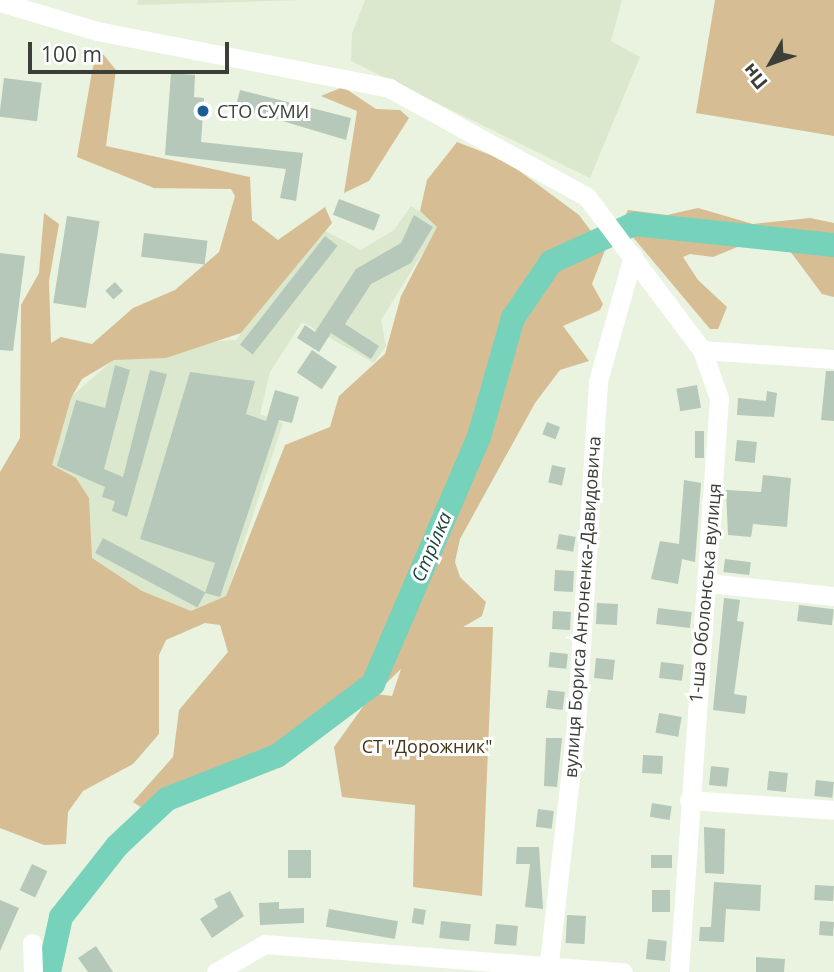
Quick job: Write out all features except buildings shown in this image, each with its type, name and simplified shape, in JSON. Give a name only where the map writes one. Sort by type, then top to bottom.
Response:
[{"type":"street","name":"1-ша Оболонська вулиця","points":[[0,2],[97,31],[389,88],[564,181],[602,212],[702,350],[719,398],[679,972]]},
{"type":"street","name":"вулиця Бориса Антоненка-Давидовича","points":[[549,962],[576,724],[598,381],[628,249]]},
{"type":"street","points":[[702,350],[834,359]]},
{"type":"street","points":[[708,583],[834,597]]},
{"type":"street","points":[[689,800],[834,810]]},
{"type":"street","points":[[32,943],[33,972]]},
{"type":"street","points":[[216,972],[265,944],[500,965],[549,962],[623,972]]},
{"type":"shaded area","points":[[138,0],[302,0],[137,5]]},
{"type":"shaded area","points":[[365,0],[622,0],[611,41],[640,57],[590,178],[351,61],[352,34]]},
{"type":"shaded area","points":[[411,206],[440,225],[381,320],[386,346],[374,363],[302,322],[270,372],[260,414],[283,423],[226,597],[192,612],[134,590],[88,562],[49,463],[71,397],[113,360],[161,344],[236,340],[322,229],[361,250],[394,230]]},
{"type":"green space","points":[[715,0],[834,0],[834,136],[696,113]]},
{"type":"green space","name":"СТ \"Дорожник\"","points":[[103,54],[116,70],[106,146],[250,177],[252,220],[278,240],[325,207],[332,223],[241,333],[166,358],[114,360],[82,379],[71,398],[52,465],[76,478],[89,498],[92,558],[142,591],[191,611],[226,596],[285,445],[330,427],[339,396],[385,354],[401,296],[437,227],[420,211],[427,180],[457,142],[506,161],[579,215],[605,250],[592,284],[603,304],[600,310],[563,326],[589,361],[560,370],[535,403],[460,539],[455,562],[460,577],[486,602],[482,616],[463,627],[493,627],[482,896],[413,887],[415,805],[342,797],[334,747],[365,704],[242,777],[217,781],[148,812],[133,802],[173,757],[179,710],[228,652],[220,625],[205,623],[166,640],[159,655],[159,734],[133,764],[83,791],[68,812],[66,844],[44,845],[0,828],[0,472],[20,438],[21,305],[39,273],[44,213],[59,224],[49,281],[51,343],[61,337],[92,344],[133,308],[175,290],[219,252],[235,196],[231,189],[154,188],[77,157],[93,66]],"holes":[[[401,669],[392,696],[375,694]]]},
{"type":"green space","points":[[343,87],[376,109],[400,110],[409,118],[369,181],[344,193],[357,111],[321,96]]},
{"type":"green space","points":[[698,208],[753,224],[810,218],[834,223],[834,297],[822,294],[790,251],[747,243],[713,257],[690,254],[683,257],[698,280],[727,307],[718,329],[710,329],[621,223],[628,210],[667,215]]},
{"type":"waterway","name":"Стрілка","points":[[49,972],[61,917],[117,846],[167,799],[277,756],[373,684],[479,437],[513,318],[551,262],[634,224],[834,245]]},
{"type":"place","name":"СТО СУМИ","points":[[203,111]]}]
